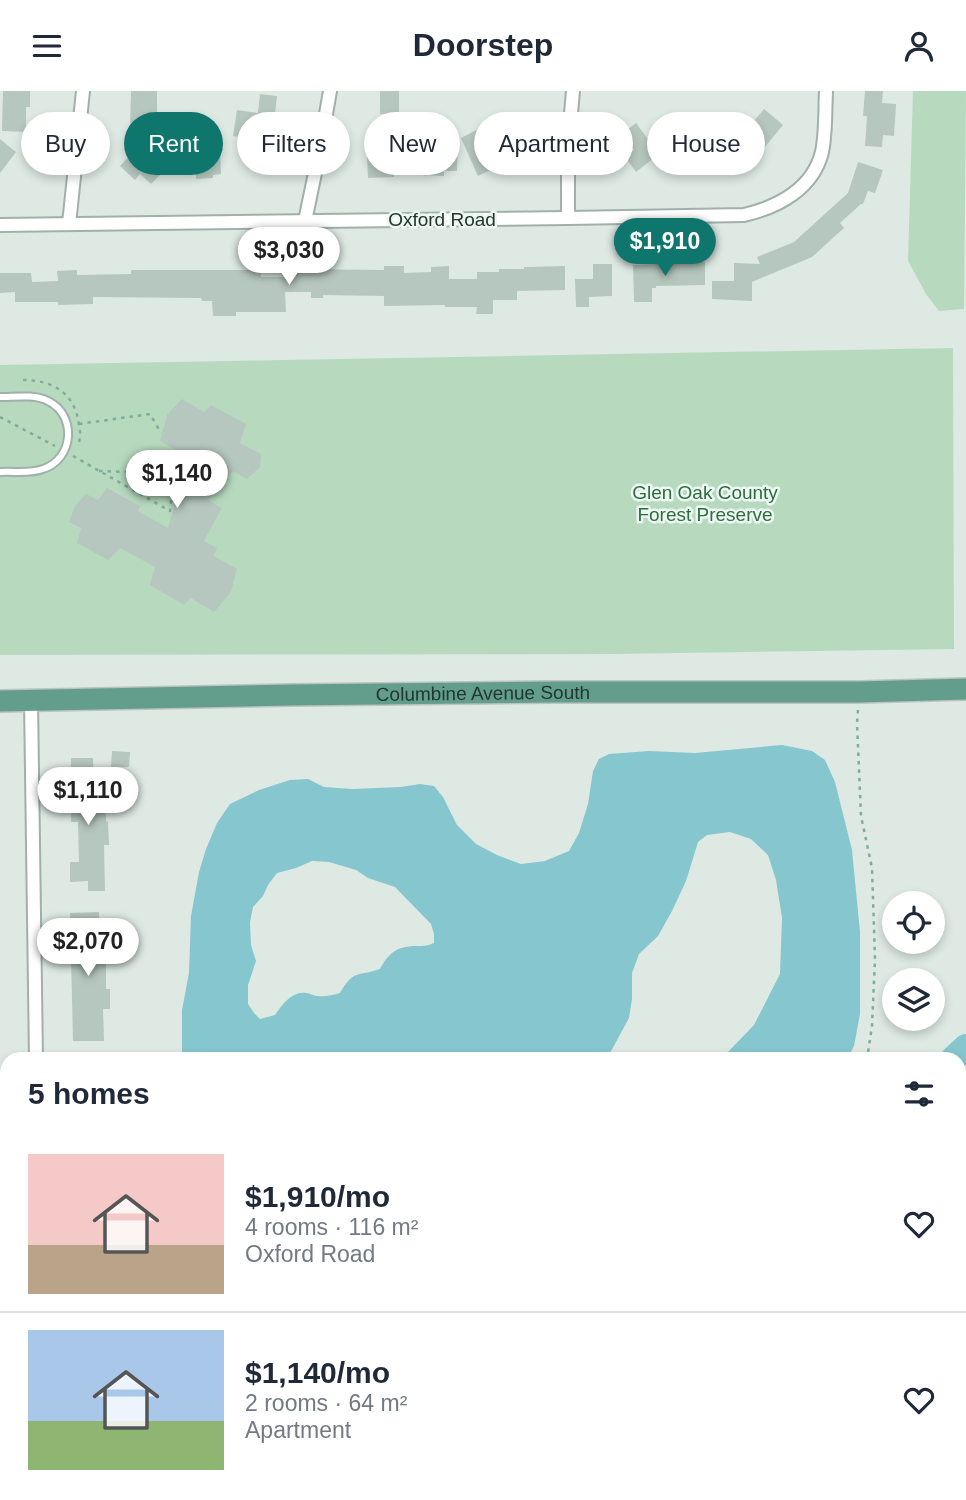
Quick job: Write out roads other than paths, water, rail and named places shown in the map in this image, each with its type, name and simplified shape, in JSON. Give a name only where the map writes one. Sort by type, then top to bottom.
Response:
[{"type":"main road","name":"Columbine Avenue South","points":[[0,701],[538,692],[860,692],[959,689]]},
{"type":"street","points":[[69,224],[83,91]]},
{"type":"street","points":[[305,221],[330,91]]},
{"type":"street","points":[[568,218],[568,148],[573,91]]},
{"type":"street","name":"Oxford Road","points":[[0,225],[744,215],[762,211],[796,193],[814,171],[821,153],[826,91]]},
{"type":"street","points":[[31,700],[36,1052]]},
{"type":"lane","points":[[0,397],[39,398],[50,402],[60,409],[69,432],[68,444],[54,464],[43,469],[0,471]]},
{"type":"water","points":[[782,745],[812,751],[825,760],[835,782],[852,850],[860,932],[860,1014],[851,1052],[728,1052],[754,1025],[780,974],[782,918],[776,880],[768,855],[751,839],[730,832],[707,835],[698,842],[686,881],[672,911],[658,936],[639,954],[632,973],[629,1018],[611,1052],[182,1052],[182,1010],[189,973],[191,916],[199,872],[217,823],[230,804],[259,790],[290,780],[308,779],[324,787],[352,789],[420,784],[434,786],[443,797],[457,825],[476,844],[521,864],[545,861],[569,851],[579,833],[588,804],[593,771],[599,759],[609,754],[649,751],[695,753]],"holes":[[[312,861],[329,862],[356,870],[368,878],[395,887],[431,924],[434,943],[399,949],[387,958],[380,969],[353,977],[340,993],[323,996],[296,994],[275,1015],[260,1019],[248,1004],[248,985],[256,961],[251,945],[250,922],[253,907],[277,873]]]},
{"type":"waterway","points":[[961,1052],[966,1047]]},
{"type":"park label","name":"Glen Oak County Forest Preserve","points":[[705,503]]}]
